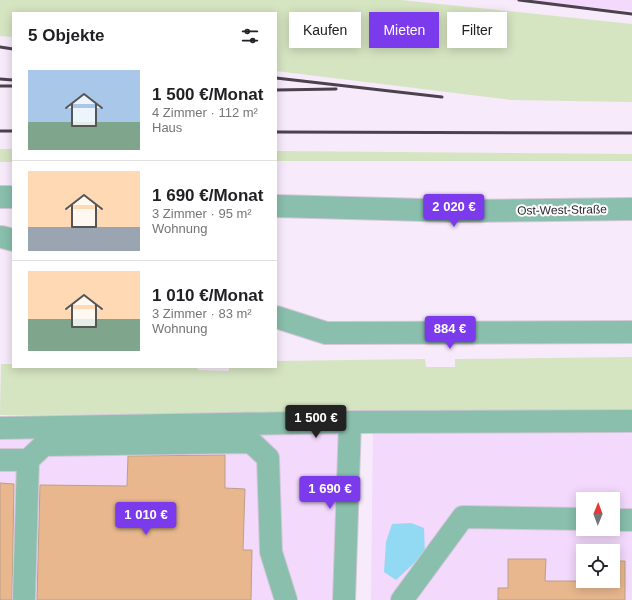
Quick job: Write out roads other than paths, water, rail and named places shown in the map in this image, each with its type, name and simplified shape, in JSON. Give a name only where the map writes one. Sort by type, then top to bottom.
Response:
[{"type":"street","points":[[0,197],[12,197]]},
{"type":"street","name":"Ost-West-Straße","points":[[277,206],[461,211],[632,209]]},
{"type":"street","points":[[277,317],[326,333],[632,332]]},
{"type":"street","points":[[344,600],[350,422]]},
{"type":"street","points":[[0,428],[350,422],[632,422]]},
{"type":"street","points":[[24,600],[28,460],[44,444],[250,442],[268,458],[271,552],[286,600]]},
{"type":"street","points":[[0,460],[28,460]]},
{"type":"street","points":[[402,600],[463,517],[576,519]]},
{"type":"street","points":[[620,520],[632,520]]},
{"type":"water","points":[[411,523],[424,528],[425,553],[396,580],[384,572],[386,542],[392,524]]},
{"type":"railway","points":[[519,0],[632,14]]},
{"type":"railway","points":[[0,47],[12,49]]},
{"type":"railway","points":[[277,78],[442,97]]},
{"type":"railway","points":[[0,79],[12,80]]},
{"type":"railway","points":[[0,86],[12,86]]},
{"type":"railway","points":[[277,90],[336,89]]},
{"type":"railway","points":[[0,131],[12,131]]},
{"type":"railway","points":[[277,132],[632,133]]}]
